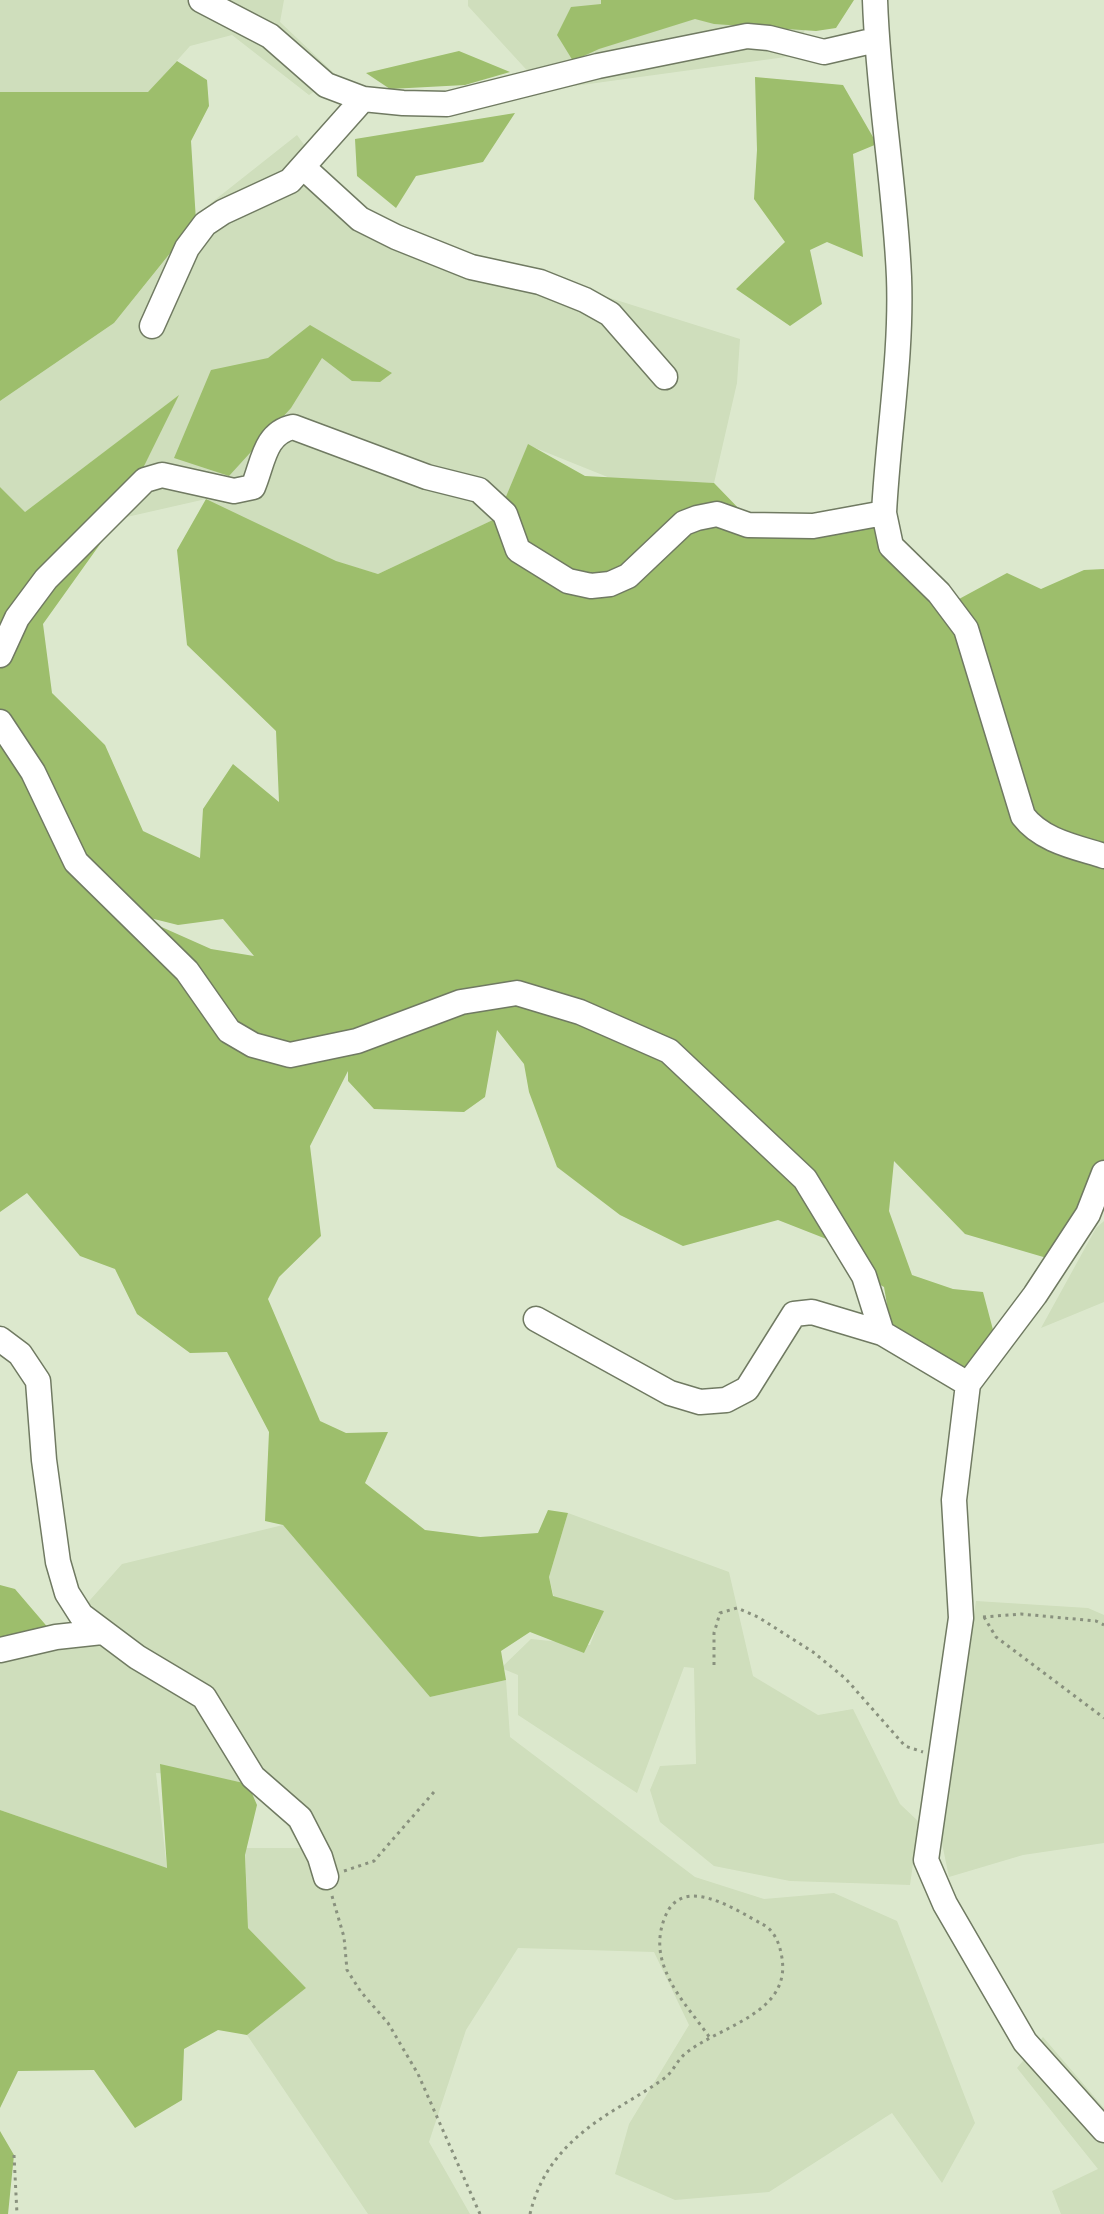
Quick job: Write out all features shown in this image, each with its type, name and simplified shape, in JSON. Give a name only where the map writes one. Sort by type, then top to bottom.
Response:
[{"type":"street","points":[[201,0],[270,36],[326,85],[363,99],[447,104],[598,66],[747,36],[769,38],[824,52],[876,40]]},
{"type":"street","points":[[875,0],[876,40],[895,197],[899,280],[894,387],[884,513],[891,546],[939,593],[966,629],[1023,816],[1031,826],[1052,839],[1104,856]]},
{"type":"street","points":[[152,326],[187,248],[205,224],[223,212],[282,186],[303,167],[363,99]]},
{"type":"street","points":[[303,167],[360,219],[396,237],[471,267],[540,282],[585,300],[610,314],[665,377]]},
{"type":"street","points":[[0,655],[17,618],[46,579],[145,480],[162,475],[234,491],[253,487],[267,445],[283,429],[293,427],[427,477],[479,490],[505,514],[518,550],[568,581],[591,586],[610,584],[628,576],[684,523],[697,518],[717,514],[748,525],[813,526],[884,513]]},
{"type":"street","points":[[0,722],[33,772],[76,862],[187,971],[229,1032],[253,1045],[290,1056],[357,1041],[460,1002],[517,993],[580,1012],[669,1052],[805,1179],[864,1276],[882,1333]]},
{"type":"street","points":[[1104,1173],[1088,1214],[1035,1294],[968,1384],[954,1500],[961,1618],[952,1693],[939,1758],[926,1860],[938,1887],[1025,2042],[1104,2130]]},
{"type":"street","points":[[536,1319],[670,1393],[700,1402],[726,1401],[747,1389],[794,1314],[812,1312],[882,1333],[968,1384]]},
{"type":"street","points":[[0,1339],[20,1354],[38,1381],[44,1460],[58,1562],[67,1593],[81,1615],[102,1632],[137,1657],[204,1698],[253,1777],[300,1818],[320,1857],[326,1876]]},
{"type":"street","points":[[0,1650],[56,1637],[102,1632]]},
{"type":"path","points":[[714,1665],[714,1633],[720,1613],[736,1608],[765,1621],[813,1652],[846,1679],[905,1746],[939,1758]]},
{"type":"path","points":[[961,1618],[1021,1614],[1096,1621],[1104,1625]]},
{"type":"path","points":[[984,1617],[996,1637],[1104,1718]]},
{"type":"path","points":[[434,1792],[374,1861],[326,1876],[344,1937],[347,1970],[361,1992],[388,2023],[418,2074],[480,2214]]},
{"type":"path","points":[[530,2214],[546,2169],[583,2132],[668,2074],[685,2054],[710,2038],[754,2016],[777,1989],[782,1976],[781,1953],[777,1939],[766,1925],[736,1908],[712,1899],[685,1896],[675,1902],[667,1912],[660,1927],[659,1945],[665,1970],[710,2038]]},
{"type":"path","points":[[14,2155],[17,2214]]},
{"type":"shaded area","points":[[0,0],[284,0],[280,22],[337,76],[309,95],[232,35],[190,46],[149,92],[0,92]]},
{"type":"shaded area","points":[[468,0],[811,0],[804,33],[793,56],[545,90],[468,6]]},
{"type":"shaded area","points":[[297,135],[340,194],[410,235],[740,339],[737,383],[714,483],[615,480],[528,445],[497,518],[378,574],[247,536],[206,499],[118,519],[178,396],[25,512],[0,487],[0,401],[114,323],[211,203]]},
{"type":"shaded area","points":[[1104,1221],[1104,1302],[1041,1328],[1096,1228]]},
{"type":"shaded area","points":[[568,1513],[729,1572],[753,1676],[818,1715],[853,1709],[900,1804],[919,1822],[910,1885],[790,1881],[714,1866],[660,1822],[650,1790],[660,1766],[696,1764],[694,1668],[684,1667],[637,1793],[518,1715],[518,1675],[501,1668],[531,1639],[590,1645],[603,1611],[556,1606],[549,1577]]},
{"type":"shaded area","points":[[283,1525],[430,1697],[506,1680],[510,1737],[695,1877],[764,1899],[834,1893],[897,1921],[975,2123],[942,2183],[892,2113],[769,2192],[675,2200],[615,2174],[629,2124],[689,2025],[654,1952],[518,1948],[466,2030],[429,2142],[470,2214],[368,2214],[247,2035],[306,1988],[248,1928],[245,1848],[301,1848],[264,1787],[214,1777],[156,1773],[167,1869],[0,1810],[0,1642],[67,1626],[122,1564]]},
{"type":"shaded area","points":[[976,1601],[1088,1608],[1104,1615],[1104,1843],[1023,1855],[949,1877],[939,1829]]},
{"type":"shaded area","points":[[1043,2037],[1104,2108],[1104,2214],[1061,2214],[1052,2191],[1098,2169],[1017,2068]]},
{"type":"green space","points":[[601,0],[854,0],[836,28],[816,31],[714,24],[695,19],[599,49],[573,61],[557,35],[571,7],[601,4]]},
{"type":"green space","points":[[459,51],[510,72],[465,85],[390,89],[366,73]]},
{"type":"green space","points":[[177,61],[207,80],[209,106],[191,141],[196,221],[114,323],[0,401],[0,92],[148,92]]},
{"type":"green space","points":[[755,77],[843,85],[877,144],[853,154],[863,257],[827,242],[810,250],[822,304],[790,326],[736,289],[785,242],[754,199],[757,150]]},
{"type":"green space","points":[[515,113],[483,162],[416,176],[396,208],[357,176],[355,139]]},
{"type":"green space","points":[[310,325],[392,373],[380,382],[352,381],[322,358],[291,408],[229,476],[174,458],[211,370],[268,358]]},
{"type":"green space","points":[[179,395],[118,519],[43,624],[52,693],[105,745],[143,831],[200,858],[203,809],[233,764],[279,802],[276,731],[187,645],[177,550],[206,499],[336,561],[378,574],[497,518],[528,444],[585,476],[714,483],[746,516],[875,514],[948,605],[1007,573],[1041,589],[1084,570],[1104,569],[1104,1205],[1057,1261],[965,1234],[894,1161],[889,1211],[912,1275],[953,1289],[983,1292],[997,1345],[968,1384],[893,1340],[884,1287],[864,1276],[829,1240],[778,1220],[683,1246],[620,1215],[557,1167],[529,1092],[524,1064],[497,1030],[485,1097],[464,1112],[374,1109],[348,1081],[348,1071],[310,1146],[321,1236],[279,1277],[268,1299],[320,1421],[346,1433],[388,1432],[365,1483],[425,1530],[480,1537],[538,1533],[548,1510],[568,1513],[549,1577],[553,1596],[604,1611],[584,1653],[530,1632],[501,1651],[506,1680],[430,1697],[283,1525],[265,1521],[269,1432],[227,1352],[190,1353],[137,1314],[115,1269],[80,1256],[27,1193],[0,1212],[0,487],[25,512]],"holes":[[[130,913],[178,925],[223,919],[254,956],[211,949]]]},
{"type":"green space","points":[[0,1585],[15,1589],[56,1637],[0,1652]]},
{"type":"green space","points":[[160,1764],[248,1784],[257,1805],[245,1855],[248,1928],[306,1988],[247,2035],[218,2030],[184,2049],[182,2100],[135,2128],[94,2070],[18,2071],[0,2108],[0,1810],[167,1868]]},
{"type":"green space","points":[[0,2131],[14,2155],[8,2214],[0,2214]]}]
